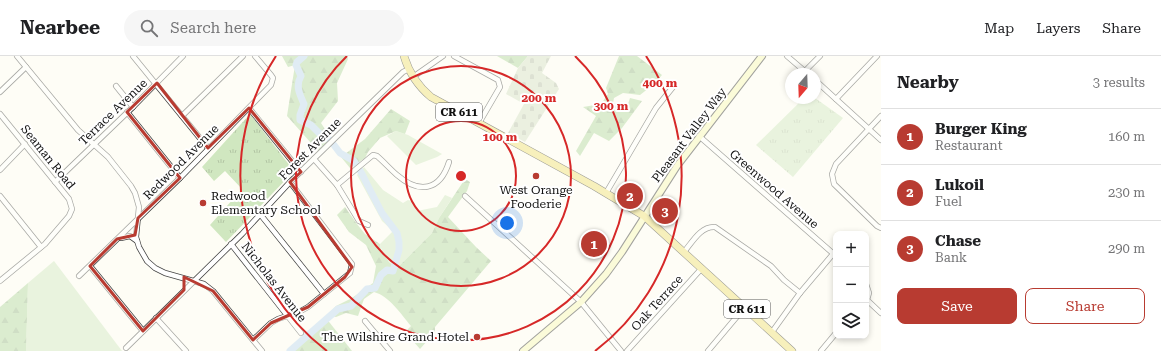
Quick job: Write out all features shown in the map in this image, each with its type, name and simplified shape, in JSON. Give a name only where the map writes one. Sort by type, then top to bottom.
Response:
[{"type":"main road","name":"CR 611","points":[[404,56],[413,77],[422,89],[431,96],[606,193],[644,216],[792,351]]},
{"type":"main road","name":"Pleasant Valley Way","points":[[523,351],[582,302],[606,274],[677,166],[762,56]]},
{"type":"street","points":[[17,56],[78,130],[108,157],[135,193],[139,207],[136,230],[138,242],[144,257],[155,268],[165,274],[194,280],[204,284],[213,291],[262,351]]},
{"type":"street","points":[[133,56],[157,83],[208,148]]},
{"type":"street","name":"Terrace Avenue","points":[[55,182],[133,107],[183,56]]},
{"type":"street","points":[[182,116],[243,56]]},
{"type":"street","name":"Redwood Avenue","points":[[79,276],[180,178],[249,108],[272,82],[271,75],[255,56]]},
{"type":"street","points":[[413,77],[443,56]]},
{"type":"street","points":[[454,56],[498,80],[500,83],[500,87],[479,123]]},
{"type":"street","points":[[787,56],[801,68]]},
{"type":"street","points":[[811,68],[820,56]]},
{"type":"street","points":[[836,99],[877,56]]},
{"type":"street","points":[[0,92],[26,67]]},
{"type":"street","name":"Forest Avenue","points":[[126,348],[231,244],[300,172],[403,72],[409,69]]},
{"type":"street","points":[[821,85],[881,140]]},
{"type":"street","points":[[116,86],[133,107]]},
{"type":"street","points":[[606,193],[656,108],[673,87]]},
{"type":"street","points":[[249,108],[300,172]]},
{"type":"street","points":[[127,112],[180,178]]},
{"type":"street","name":"Seaman Road","points":[[0,114],[69,198],[72,206],[71,212],[64,222],[40,247],[0,281]]},
{"type":"street","points":[[881,116],[836,164],[832,177],[834,184],[877,226],[881,228]]},
{"type":"street","name":"Greenwood Avenue","points":[[699,136],[833,253]]},
{"type":"street","points":[[0,170],[25,144]]},
{"type":"street","points":[[337,185],[371,156],[377,156],[403,180],[417,187],[424,188],[435,184],[441,178],[446,171],[449,162]]},
{"type":"street","points":[[314,159],[337,185],[359,221],[368,225]]},
{"type":"street","points":[[253,340],[271,323],[308,307],[350,273],[352,264],[290,182]]},
{"type":"street","points":[[0,196],[40,247]]},
{"type":"street","points":[[465,196],[582,302],[621,351]]},
{"type":"street","points":[[260,214],[324,294]]},
{"type":"street","points":[[684,252],[703,229],[709,227],[715,228],[771,266],[784,280],[800,293]]},
{"type":"street","points":[[117,239],[130,236],[138,242]]},
{"type":"street","name":"Nicholas Avenue","points":[[231,244],[301,332]]},
{"type":"street","points":[[772,332],[800,293],[833,257]]},
{"type":"street","points":[[90,266],[143,331]]},
{"type":"street","name":"Oak Terrace","points":[[628,351],[702,268]]},
{"type":"street","points":[[178,277],[183,281],[184,290]]},
{"type":"street","points":[[869,303],[881,313]]},
{"type":"street","points":[[708,351],[745,307]]},
{"type":"street","points":[[156,318],[186,351]]},
{"type":"street","points":[[364,322],[390,351]]},
{"type":"street","points":[[821,351],[833,337]]},
{"type":"highlighted area","points":[[157,83],[208,148],[249,108],[301,172],[290,182],[352,267],[345,277],[308,307],[271,323],[253,340],[213,291],[184,277],[184,290],[143,331],[90,266],[117,239],[135,235],[138,218],[180,178],[127,112]]},
{"type":"green space","points":[[282,56],[347,56],[348,59],[337,83],[338,101],[321,123],[332,140],[319,152],[287,116],[295,65],[288,67]]},
{"type":"green space","points":[[497,56],[528,56],[518,68]]},
{"type":"green space","points":[[528,56],[551,56],[542,73],[556,83],[559,89],[525,142],[508,133],[524,104],[506,94],[518,68]]},
{"type":"green space","points":[[619,56],[637,56],[662,75],[654,84],[640,95],[623,93],[614,98],[613,103],[628,104],[630,98],[642,101],[622,128],[609,141],[594,133],[580,156],[576,151],[596,116],[583,107],[601,104],[608,94],[606,88]]},
{"type":"green space","points":[[821,102],[843,118],[793,177],[756,145],[798,104],[821,104]]},
{"type":"green space","points":[[391,109],[410,121],[405,134],[396,131],[380,138],[365,158],[350,168],[341,157],[365,139]]},
{"type":"green space","points":[[250,114],[294,171],[226,242],[210,225],[242,189],[225,171],[214,181],[202,167]]},
{"type":"green space","points":[[396,131],[408,135],[442,154],[416,165],[387,136]]},
{"type":"green space","points":[[364,167],[383,190],[403,203],[408,200],[414,202],[417,211],[437,207],[445,195],[452,198],[439,218],[432,233],[397,268],[382,252],[380,244],[393,231],[382,221],[357,175]]},
{"type":"green space","points":[[465,179],[470,182],[467,191],[448,217],[491,261],[435,327],[435,332],[420,349],[405,332],[411,326],[403,316],[390,301],[374,292],[364,299],[358,316],[346,313],[336,317],[327,315],[336,306],[352,298],[373,283],[376,266],[366,245],[349,232],[337,215],[345,207],[365,234],[380,244],[381,250],[389,262],[397,268],[432,233],[439,218]]},
{"type":"green space","points":[[54,261],[122,351],[26,351],[28,283]]},
{"type":"green space","points":[[28,283],[26,351],[0,351],[0,307]]},
{"type":"green space","points":[[326,318],[352,351],[290,351]]},
{"type":"waterway","points":[[304,56],[297,62],[296,65],[301,76],[298,87],[304,104],[300,115],[300,120],[311,125],[323,137],[329,139]]},
{"type":"waterway","points":[[290,351],[338,309],[351,306],[367,289],[375,288],[381,275],[387,270],[393,271],[399,250],[397,233],[382,213],[354,161],[340,153],[334,145]]},
{"type":"place","name":"West Orange Fooderie","points":[[536,176]]},
{"type":"place","name":"Lukoil","points":[[630,196]]},
{"type":"place","name":"Redwood Elementary School","points":[[203,203]]},
{"type":"place","name":"Chase","points":[[665,211]]},
{"type":"place","name":"Burger King","points":[[594,244]]},
{"type":"place","name":"The Wilshire Grand Hotel","points":[[477,337]]}]
